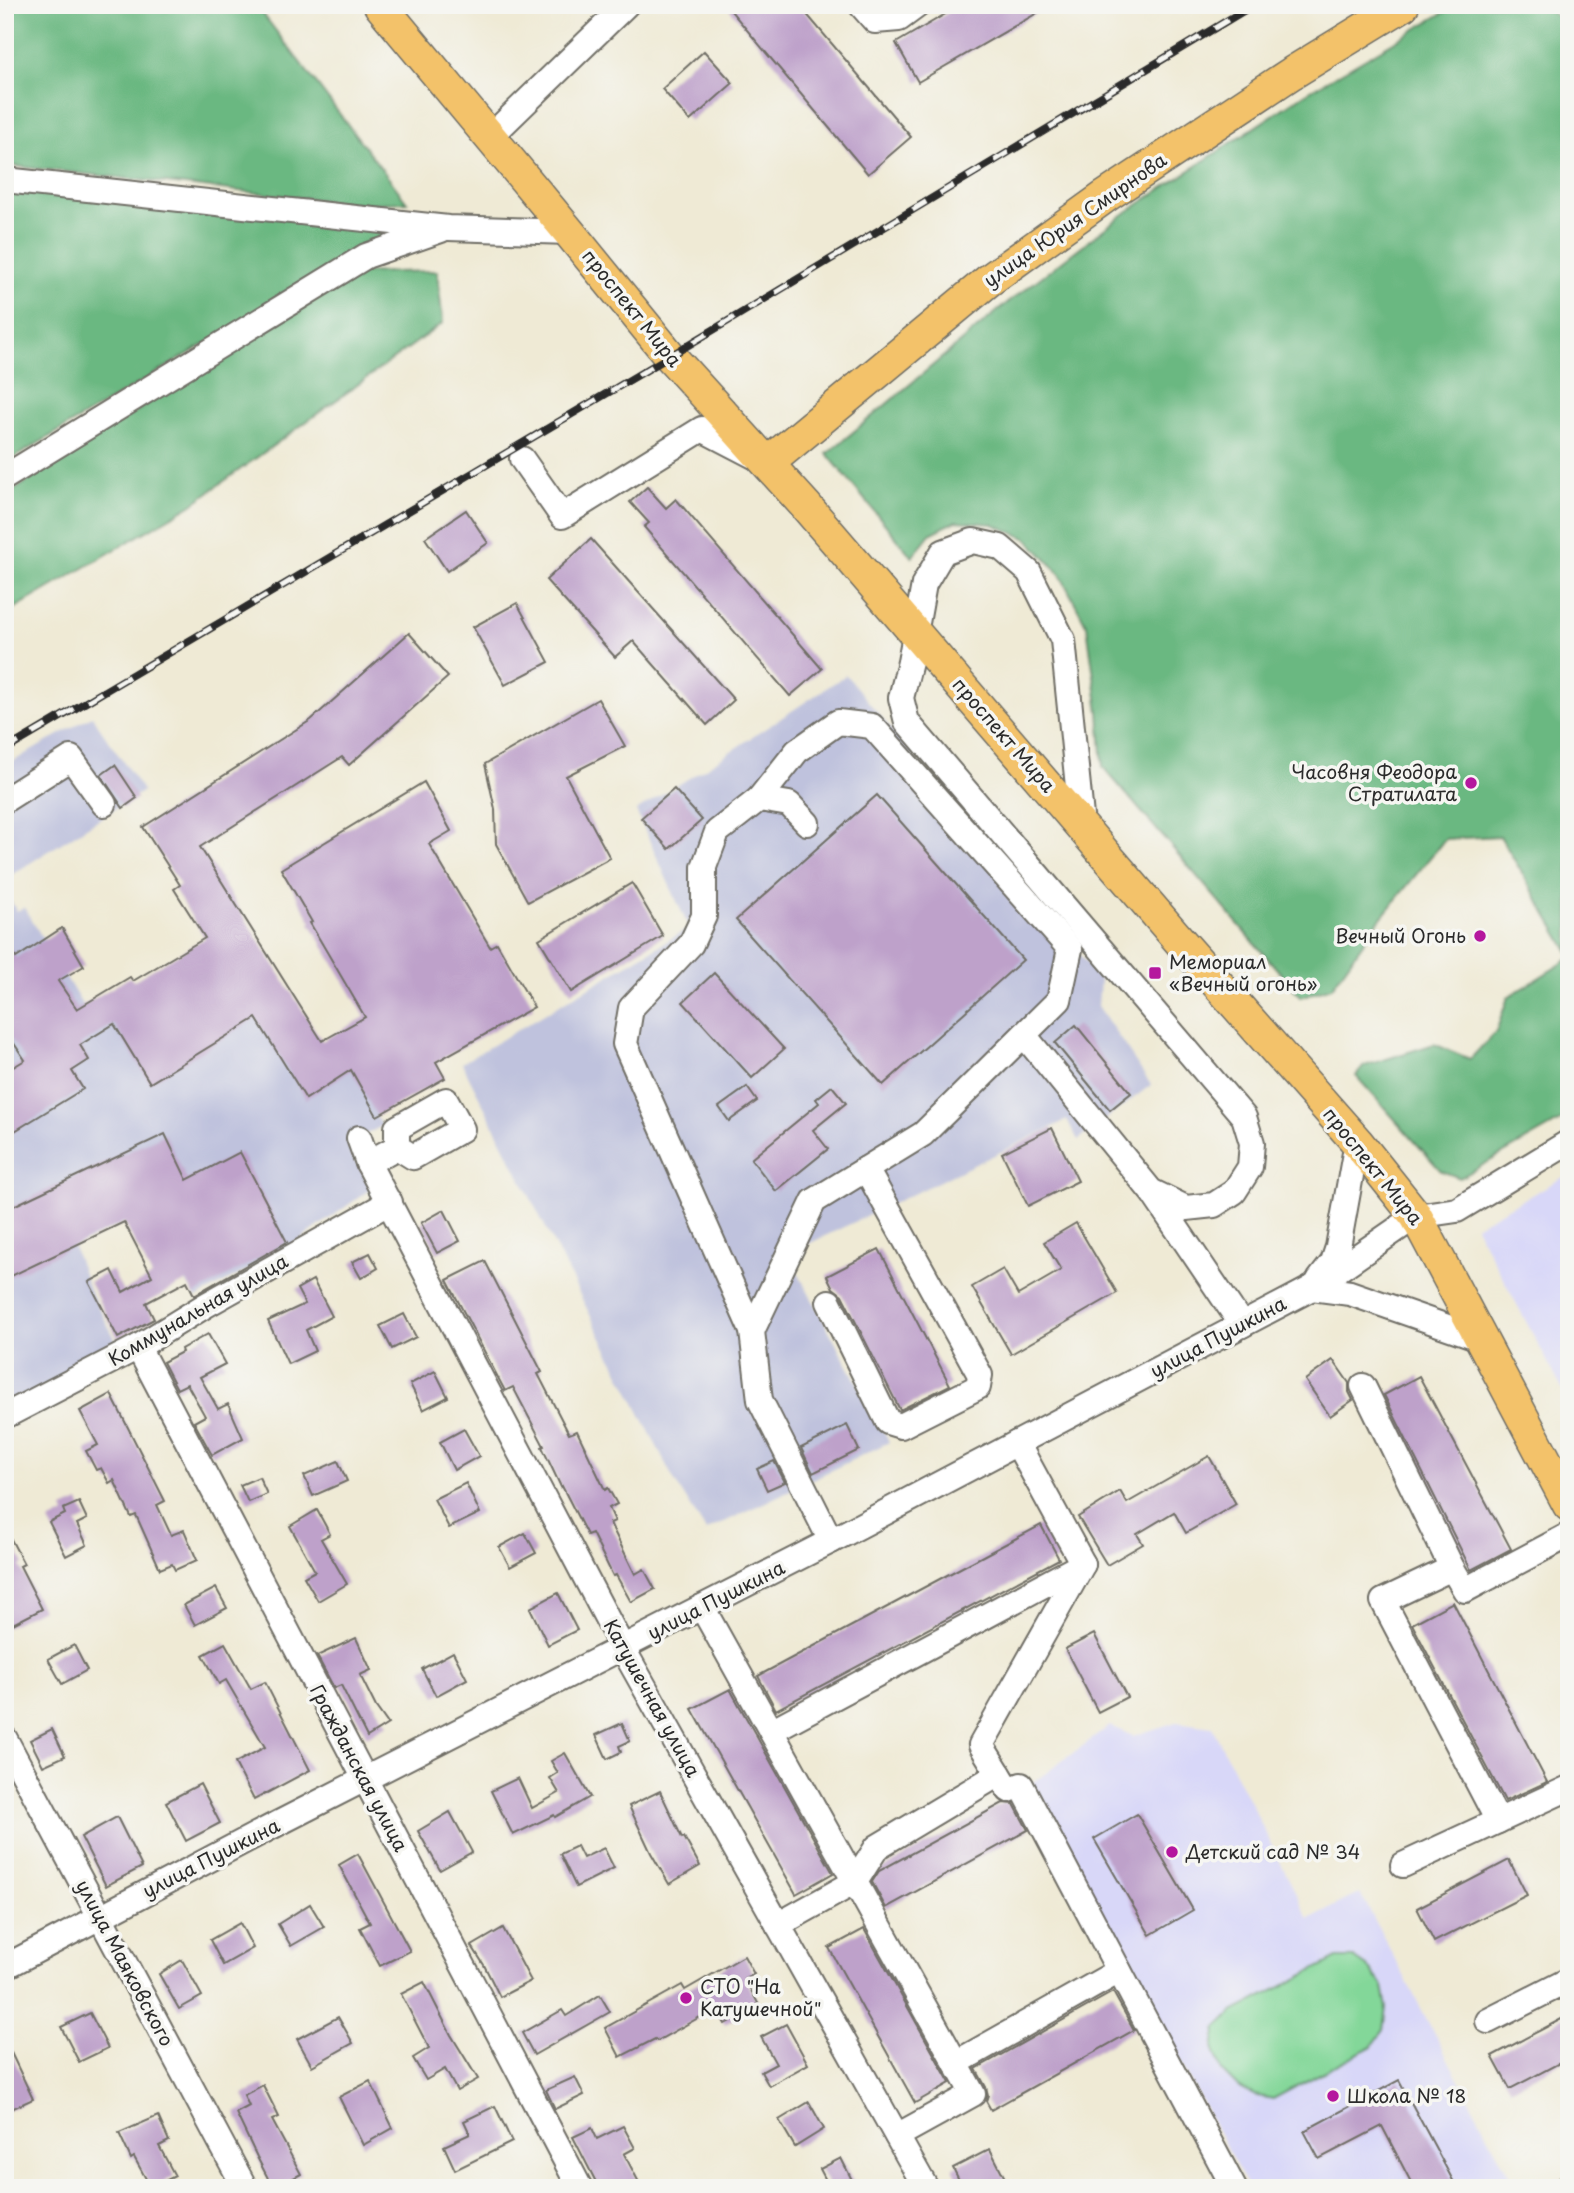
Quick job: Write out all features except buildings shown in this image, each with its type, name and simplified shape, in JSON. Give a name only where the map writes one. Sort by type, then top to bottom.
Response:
[{"type":"main road","name":"проспект Мира","points":[[380,5],[670,356],[768,463],[916,633],[1357,1142],[1416,1216],[1569,1506]]},
{"type":"main road","name":"улица Юрия Смирнова","points":[[768,463],[967,298],[1020,258],[1117,189],[1280,80],[1403,5]]},
{"type":"street","points":[[490,137],[626,5]]},
{"type":"street","points":[[861,5],[875,21],[899,19],[918,5]]},
{"type":"street","points":[[5,180],[448,228],[569,232]]},
{"type":"street","points":[[5,477],[366,257],[448,228]]},
{"type":"street","points":[[522,459],[562,516],[702,429],[768,463]]},
{"type":"street","points":[[1082,827],[1063,640],[1029,572],[1000,547],[973,541],[943,552],[924,584],[901,698],[907,722],[1244,1117],[1252,1143],[1250,1167],[1234,1192],[1214,1205],[1186,1209],[1152,1191]]},
{"type":"street","points":[[752,1331],[814,1201],[923,1134],[1024,1035],[1059,1000],[1070,949],[872,726],[838,722],[797,751],[759,799],[718,832],[704,867],[704,916],[691,944],[631,1008],[625,1044],[752,1331],[760,1399],[831,1541]]},
{"type":"street","points":[[5,800],[71,758],[104,804]]},
{"type":"street","points":[[759,799],[789,804],[807,823]]},
{"type":"street","points":[[1024,1035],[1152,1191],[1242,1325]]},
{"type":"street","name":"Катушечная улица","points":[[359,1138],[368,1163],[622,1647],[926,2188]]},
{"type":"street","points":[[1312,1288],[1333,1262],[1338,1247],[1357,1142]]},
{"type":"street","points":[[1416,1216],[1457,1210],[1569,1142]]},
{"type":"street","points":[[368,1163],[397,1147]]},
{"type":"street","points":[[829,1302],[888,1422],[901,1426],[978,1387],[980,1376],[866,1169]]},
{"type":"street","name":"Коммунальная улица","points":[[5,1416],[138,1347],[206,1305],[390,1202]]},
{"type":"street","name":"улица Пушкина","points":[[5,1967],[831,1541],[1324,1282],[1416,1216]]},
{"type":"street","points":[[1312,1288],[1350,1293],[1482,1339]]},
{"type":"street","name":"Гражданская улица","points":[[138,1347],[580,2188]]},
{"type":"street","points":[[1363,1386],[1465,1590],[1569,1535]]},
{"type":"street","points":[[1017,1443],[1083,1564]]},
{"type":"street","points":[[771,1731],[1083,1564]]},
{"type":"street","points":[[1083,1564],[981,1745],[1009,1790],[1021,1785],[1234,2188]]},
{"type":"street","points":[[1452,1567],[1383,1601],[1498,1821]]},
{"type":"street","points":[[702,1607],[973,2094],[897,2136]]},
{"type":"street","name":"улица Маяковского","points":[[5,1739],[244,2188]]},
{"type":"street","points":[[778,1925],[855,1882],[877,1847],[999,1774]]},
{"type":"street","points":[[1403,1865],[1498,1821],[1566,1797]]},
{"type":"street","points":[[956,2063],[1119,1971]]},
{"type":"street","points":[[1488,2021],[1569,1980]]},
{"type":"shaded area","points":[[846,675],[1100,979],[1098,1006],[1151,1085],[1078,1140],[1067,1120],[800,1248],[792,1262],[889,1442],[706,1531],[674,1480],[462,1063],[689,928],[636,811]]},
{"type":"shaded area","points":[[92,716],[143,791],[5,879],[5,766]]},
{"type":"shaded area","points":[[5,892],[17,911],[24,907],[99,1033],[131,1014],[202,940],[309,1093],[355,1065],[381,1113],[376,1116],[382,1126],[359,1138],[351,1154],[373,1187],[290,1247],[196,1298],[147,1212],[73,1247],[89,1289],[119,1346],[5,1409]]},
{"type":"shaded area","points":[[1569,1174],[1569,1402],[1475,1226]]},
{"type":"shaded area","points":[[1176,1722],[1212,1727],[1309,1919],[1360,1893],[1516,2188],[1248,2188],[1031,1784],[1110,1726],[1133,1736]]},
{"type":"green space","points":[[5,5],[256,5],[407,202],[357,204],[5,165]]},
{"type":"green space","points":[[1457,5],[1540,5],[1561,19],[1569,30],[1569,952],[1500,836],[1445,839],[1380,919],[1332,987],[1301,997],[1103,767],[1099,712],[1087,626],[1060,574],[1028,539],[993,524],[956,521],[930,534],[912,557],[827,454],[1006,304],[1121,216],[1306,93]]},
{"type":"green space","points":[[5,188],[397,230],[5,463]]},
{"type":"green space","points":[[437,271],[443,323],[191,505],[5,614],[5,496],[350,273]]},
{"type":"green space","points":[[1569,959],[1569,1116],[1460,1178],[1441,1171],[1356,1076],[1364,1066],[1434,1044],[1470,1059],[1496,1032],[1508,997]]},
{"type":"green space","points":[[1337,1958],[1354,1958],[1371,1970],[1383,1987],[1387,2008],[1384,2030],[1372,2046],[1273,2099],[1254,2095],[1238,2087],[1222,2071],[1213,2047],[1217,2028],[1233,2012]]},
{"type":"railway","points":[[5,750],[670,356],[1253,5]]},
{"type":"place","name":"Часовня Феодора Стратилата","points":[[1471,783]]},
{"type":"place","name":"Вечный Огонь","points":[[1480,936]]},
{"type":"place","name":"Мемориал «Вечный огонь»","points":[[1155,973]]},
{"type":"place","name":"Детский сад № 34","points":[[1172,1852]]},
{"type":"place","name":"СТО \"На Катушечной\"","points":[[686,1998]]},
{"type":"place","name":"Школа № 18","points":[[1333,2096]]}]
